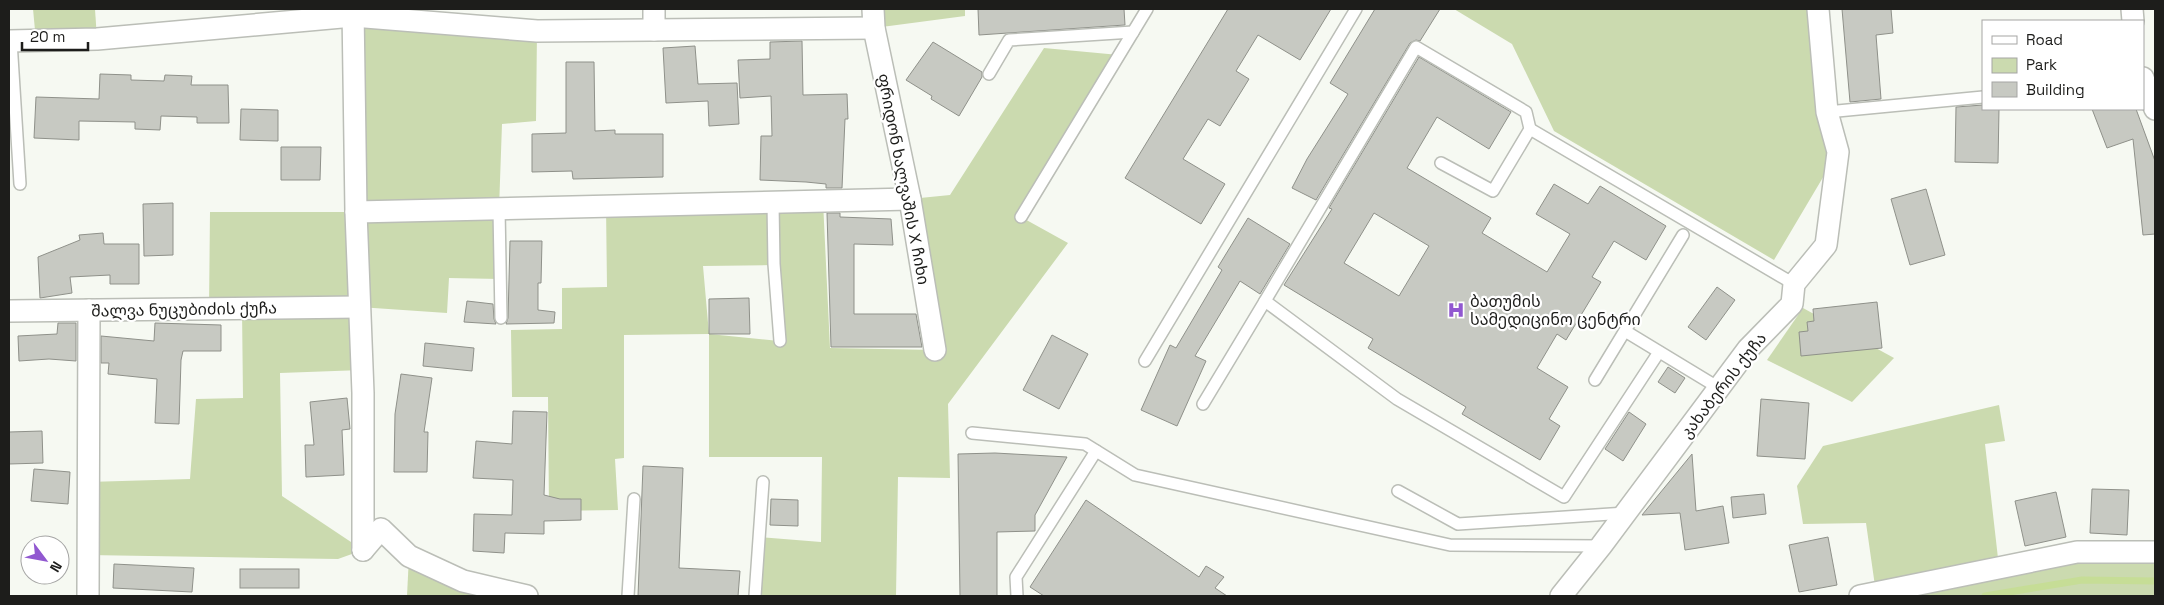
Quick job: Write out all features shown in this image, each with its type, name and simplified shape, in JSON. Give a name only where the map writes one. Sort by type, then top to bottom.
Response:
[{"type":"street","points":[[654,9],[654,30]]},
{"type":"street","name":"კახაბერის ქუჩა","points":[[1561,596],[1626,513],[1748,349],[1792,304],[1794,284],[1826,245],[1838,152],[1828,112],[1818,9]]},
{"type":"street","points":[[353,12],[358,307],[363,393],[363,550],[380,529],[409,556],[463,581],[527,596]]},
{"type":"street","points":[[10,41],[97,39],[353,12],[538,31],[654,30],[873,18]]},
{"type":"street","name":"ფრიდონ ხალვაშის X ჩიხი","points":[[873,18],[910,199],[935,350]]},
{"type":"street","points":[[2144,81],[2155,109]]},
{"type":"street","points":[[356,212],[910,199]]},
{"type":"street","name":"შალვა ნუცუბიძის ქუჩა","points":[[9,311],[358,307]]},
{"type":"street","points":[[88,596],[89,310]]},
{"type":"street","points":[[1860,596],[2077,552],[2155,552]]},
{"type":"lane","points":[[1021,217],[1147,9]]},
{"type":"lane","points":[[1145,361],[1356,9]]},
{"type":"lane","points":[[989,74],[1010,40],[1133,32]]},
{"type":"lane","points":[[10,41],[20,184]]},
{"type":"lane","points":[[1203,404],[1416,47],[1526,112],[1530,129],[1492,191],[1441,163]]},
{"type":"lane","points":[[1828,112],[1982,97]]},
{"type":"lane","points":[[1530,129],[1794,284]]},
{"type":"lane","points":[[773,203],[774,264],[780,341]]},
{"type":"lane","points":[[499,209],[500,318]]},
{"type":"lane","points":[[1595,380],[1683,235]]},
{"type":"lane","points":[[1265,301],[1397,399],[1564,497],[1659,352]]},
{"type":"lane","points":[[1625,331],[1719,388]]},
{"type":"lane","points":[[972,433],[1085,444],[1135,475],[1450,545],[1601,546]]},
{"type":"lane","points":[[1017,596],[1016,577],[1096,451]]},
{"type":"lane","points":[[755,596],[763,482]]},
{"type":"lane","points":[[1398,491],[1458,524],[1626,513]]},
{"type":"lane","points":[[628,596],[634,499]]},
{"type":"lane","points":[[463,581],[478,596]]},
{"type":"green space","points":[[33,9],[95,9],[97,39],[36,41]]},
{"type":"green space","points":[[873,9],[965,9],[965,16],[874,28]]},
{"type":"green space","points":[[1454,9],[1818,9],[1838,152],[1774,260],[1554,131],[1512,44]]},
{"type":"green space","points":[[353,16],[537,31],[536,121],[502,124],[499,209],[500,279],[449,278],[447,313],[359,307],[362,370],[280,373],[282,496],[363,550],[338,559],[88,555],[88,482],[190,479],[196,399],[243,398],[242,309],[209,309],[210,212],[356,212]]},
{"type":"green space","points":[[1044,48],[1119,55],[1021,217],[1068,243],[948,404],[950,478],[898,477],[896,596],[755,596],[760,537],[821,542],[822,457],[709,457],[709,334],[624,335],[624,458],[615,459],[618,510],[549,511],[548,397],[512,397],[511,330],[562,329],[562,288],[607,287],[606,206],[823,201],[830,348],[935,350],[910,199],[950,195]],"holes":[[[774,265],[779,341],[709,334],[703,266]]]},
{"type":"green space","points":[[1803,308],[1894,358],[1852,402],[1767,360]]},
{"type":"green space","points":[[1999,405],[2005,441],[1985,444],[1999,567],[1876,593],[1866,523],[1803,524],[1797,486],[1823,446]]},
{"type":"green space","points":[[409,556],[464,582],[478,596],[407,596]]},
{"type":"green space","points":[[2084,560],[2155,564],[2155,596],[1902,596]]},
{"type":"building","points":[[978,9],[1124,9],[1125,25],[979,35]]},
{"type":"building","points":[[1228,9],[1331,9],[1300,60],[1258,35],[1236,71],[1249,79],[1220,126],[1208,119],[1183,159],[1225,184],[1201,224],[1125,178]]},
{"type":"building","points":[[1375,9],[1440,9],[1420,41],[1416,40],[1410,43],[1316,200],[1292,188],[1307,159],[1348,94],[1330,83]]},
{"type":"building","points":[[1842,9],[1891,9],[1893,33],[1876,35],[1881,99],[1850,102]]},
{"type":"building","points":[[802,41],[803,95],[847,94],[848,119],[845,119],[842,188],[826,188],[826,184],[806,182],[760,180],[761,136],[772,136],[771,96],[740,98],[738,60],[770,59],[770,42]]},
{"type":"building","points":[[933,42],[982,72],[982,77],[959,116],[931,99],[932,96],[906,80]]},
{"type":"building","points":[[695,46],[698,84],[737,83],[739,124],[709,126],[708,101],[666,103],[663,48]]},
{"type":"building","points":[[1419,57],[1511,112],[1489,149],[1437,117],[1407,168],[1491,218],[1482,233],[1547,272],[1570,234],[1536,214],[1554,184],[1588,204],[1600,186],[1666,226],[1646,260],[1614,241],[1592,277],[1601,282],[1566,340],[1557,334],[1537,368],[1568,387],[1549,419],[1560,426],[1540,460],[1462,414],[1466,407],[1368,348],[1373,339],[1284,285],[1332,209],[1329,208]],"holes":[[[1374,213],[1429,246],[1399,296],[1344,263]]]},
{"type":"building","points":[[566,62],[594,62],[595,131],[615,130],[615,134],[663,134],[663,177],[573,179],[572,171],[532,172],[532,134],[566,133]]},
{"type":"building","points":[[100,74],[131,75],[131,80],[164,81],[165,75],[192,76],[191,85],[228,85],[229,123],[197,123],[197,117],[161,116],[160,130],[135,129],[135,122],[79,121],[79,140],[34,138],[36,97],[99,99]]},
{"type":"building","points":[[1982,105],[1982,110],[1999,110],[1998,163],[1955,162],[1956,107]]},
{"type":"building","points":[[241,109],[278,110],[278,141],[240,140]]},
{"type":"building","points":[[2092,110],[2136,110],[2155,161],[2155,234],[2143,235],[2133,139],[2107,148]]},
{"type":"building","points":[[281,147],[321,147],[320,180],[281,180]]},
{"type":"building","points":[[1926,189],[1945,255],[1910,265],[1891,199]]},
{"type":"building","points":[[173,203],[173,255],[144,256],[143,204]]},
{"type":"building","points":[[827,213],[840,213],[840,217],[891,219],[893,245],[854,244],[854,314],[916,314],[922,347],[831,347]]},
{"type":"building","points":[[1248,218],[1290,244],[1260,294],[1240,281],[1195,356],[1206,361],[1177,426],[1141,410],[1170,345],[1176,348],[1222,270],[1218,267]]},
{"type":"building","points":[[103,233],[104,244],[139,244],[139,284],[110,284],[110,275],[70,277],[72,293],[40,298],[38,257],[80,240],[79,235]]},
{"type":"building","points":[[510,241],[542,241],[541,283],[538,283],[538,310],[555,312],[554,323],[506,324],[508,318]]},
{"type":"building","points":[[1717,287],[1735,300],[1706,340],[1688,327]]},
{"type":"building","points":[[749,298],[750,334],[709,334],[709,299]]},
{"type":"building","points":[[467,301],[493,304],[496,324],[464,322]]},
{"type":"building","points":[[1877,302],[1882,348],[1801,356],[1799,332],[1808,331],[1807,322],[1814,321],[1813,309]]},
{"type":"building","points":[[58,323],[76,323],[76,361],[49,359],[19,361],[18,336],[57,334]]},
{"type":"building","points":[[155,323],[221,325],[221,351],[183,351],[181,360],[179,424],[155,423],[157,379],[108,374],[109,363],[101,363],[101,336],[154,341]]},
{"type":"building","points":[[1052,335],[1088,354],[1059,409],[1023,390]]},
{"type":"building","points":[[425,343],[474,348],[472,371],[423,366]]},
{"type":"building","points":[[1668,367],[1685,378],[1675,393],[1658,382]]},
{"type":"building","points":[[401,374],[432,378],[424,432],[428,432],[427,472],[394,472],[395,414]]},
{"type":"building","points":[[347,398],[350,429],[342,430],[344,475],[306,477],[305,445],[314,445],[310,402]]},
{"type":"building","points":[[1761,399],[1809,403],[1805,459],[1757,456]]},
{"type":"building","points":[[513,411],[547,412],[544,495],[560,499],[581,499],[581,520],[544,521],[544,534],[505,533],[504,553],[473,551],[474,514],[512,515],[513,480],[473,478],[476,441],[512,444]]},
{"type":"building","points":[[1629,412],[1646,424],[1623,461],[1605,449]]},
{"type":"building","points":[[42,431],[43,463],[9,464],[9,432]]},
{"type":"building","points":[[995,453],[1067,457],[1035,515],[1035,531],[997,532],[997,596],[960,596],[958,454]]},
{"type":"building","points":[[1692,454],[1696,511],[1723,506],[1729,543],[1685,550],[1680,513],[1642,515]]},
{"type":"building","points":[[643,466],[683,468],[679,568],[740,571],[738,596],[638,596]]},
{"type":"building","points":[[34,469],[70,472],[68,504],[31,501]]},
{"type":"building","points":[[2092,489],[2129,490],[2127,535],[2090,533]]},
{"type":"building","points":[[2056,492],[2066,537],[2025,546],[2015,501]]},
{"type":"building","points":[[1764,494],[1766,514],[1733,518],[1731,497]]},
{"type":"building","points":[[771,499],[798,500],[798,526],[770,525]]},
{"type":"building","points":[[1086,500],[1199,577],[1206,566],[1224,577],[1215,588],[1227,596],[1044,596],[1030,587]]},
{"type":"building","points":[[1828,537],[1837,585],[1799,592],[1789,545]]},
{"type":"building","points":[[114,564],[194,568],[192,592],[113,588]]},
{"type":"building","points":[[240,569],[299,569],[299,588],[240,588]]},
{"type":"waterway","points":[[1985,596],[2082,580],[2155,581]]},
{"type":"place","name":"ბათუმის სამედიცინო ცენტრი","points":[[1456,310]]}]
